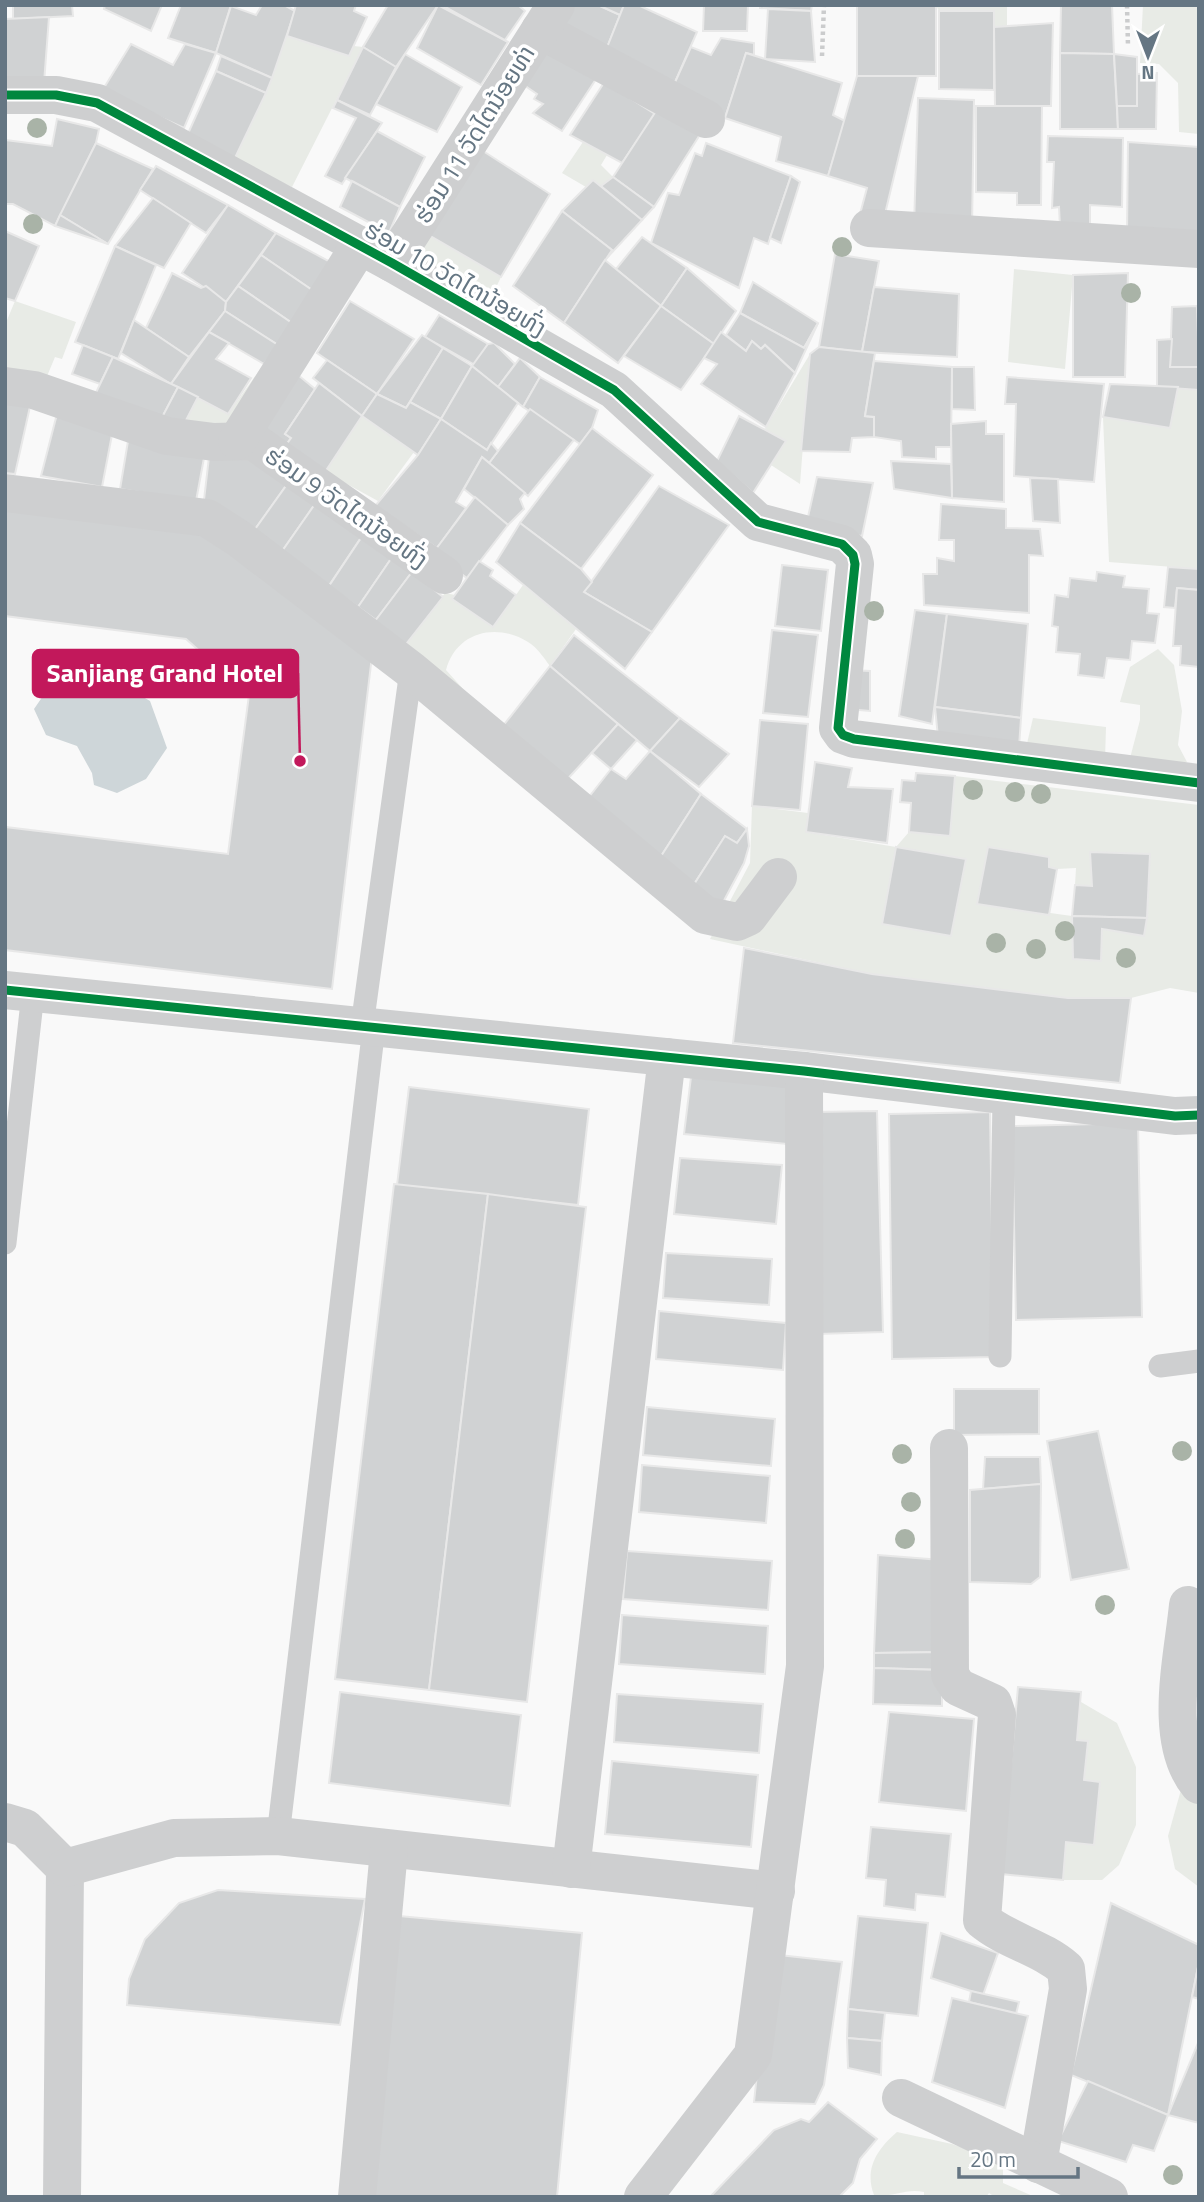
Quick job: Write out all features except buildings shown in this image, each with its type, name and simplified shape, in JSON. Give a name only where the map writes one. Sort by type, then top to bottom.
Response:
[{"type":"street","points":[[548,18],[706,120]]},
{"type":"street","name":"ຮ່ອມ 11 ວັດໄຕນ້ອຍທ່າ","points":[[237,441],[548,18]]},
{"type":"street","name":"ຮ່ອມ 10 ວັດໄຕນ້ອຍທົ່ງ","points":[[5,95],[56,95],[97,103],[376,254],[614,390],[758,522],[842,544],[853,555],[855,564],[838,728],[844,735],[1199,783]]},
{"type":"street","points":[[869,228],[1199,250]]},
{"type":"street","name":"ຮ່ອມ 9 ວັດໄຕນ້ອຍທົ່ງ","points":[[5,386],[34,390],[167,436],[253,441],[444,575]]},
{"type":"street","points":[[5,494],[207,518],[238,538],[411,670],[705,915],[737,922],[748,917],[778,877]]},
{"type":"street","points":[[19,992],[804,1071],[1175,1116],[1199,1115]]},
{"type":"street","points":[[571,1868],[667,1057]]},
{"type":"street","points":[[643,2197],[753,2055],[805,1666],[804,1071]]},
{"type":"street","points":[[949,1448],[950,1675],[958,1687],[993,1703],[997,1715],[982,1920],[994,1930],[1051,1956],[1066,1969],[1068,1989],[1038,2164]]},
{"type":"street","points":[[1188,1605],[1176,1732],[1192,1777],[1199,1785]]},
{"type":"street","points":[[5,1822],[25,1828],[65,1868],[62,2197]]},
{"type":"street","points":[[65,1868],[174,1838],[278,1836],[776,1891]]},
{"type":"street","points":[[357,2197],[389,1850]]},
{"type":"street","points":[[901,2098],[1109,2197]]},
{"type":"lane","points":[[278,1836],[368,1027],[411,670]]},
{"type":"lane","points":[[5,1242],[19,992]]},
{"type":"lane","points":[[1000,1356],[1004,1097]]},
{"type":"lane","points":[[1160,1366],[1199,1361]]},
{"type":"path","points":[[822,56],[824,5]]},
{"type":"path","points":[[1127,5],[1128,46]]},
{"type":"shaded area","points":[[936,5],[1007,5],[1007,27],[994,27],[994,11],[939,11]]},
{"type":"shaded area","points":[[1143,5],[1199,5],[1199,134],[1179,132],[1178,83],[1159,64],[1140,63]]},
{"type":"shaded area","points":[[287,36],[348,56],[354,46],[363,47],[292,187],[234,160],[266,93]]},
{"type":"shaded area","points":[[583,142],[607,155],[601,165],[613,177],[601,186],[593,180],[586,187],[562,173]]},
{"type":"shaded area","points":[[427,234],[501,277],[490,300],[420,265]]},
{"type":"shaded area","points":[[1014,269],[1073,275],[1065,369],[1008,362]]},
{"type":"shaded area","points":[[15,301],[76,322],[62,359],[55,357],[45,381],[5,370],[5,325]]},
{"type":"shaded area","points":[[810,354],[800,484],[771,465],[786,441],[765,429]]},
{"type":"shaded area","points":[[264,364],[233,425],[181,430],[198,397],[228,414]]},
{"type":"shaded area","points":[[1178,387],[1199,390],[1199,569],[1109,562],[1103,417],[1170,428]]},
{"type":"shaded area","points":[[362,416],[414,452],[378,501],[325,472]]},
{"type":"shaded area","points":[[523,585],[576,629],[550,666],[534,647],[516,636],[491,632],[479,634],[459,647],[446,670],[464,690],[402,649],[445,593],[455,595],[452,599],[493,627]]},
{"type":"shaded area","points":[[1158,649],[1174,665],[1182,711],[1178,745],[1187,762],[1174,766],[1129,762],[1140,720],[1140,705],[1120,702],[1130,667]]},
{"type":"shaded area","points":[[90,666],[150,701],[167,748],[146,779],[117,793],[94,785],[92,773],[77,746],[46,735],[34,709],[54,680]]},
{"type":"shaded area","points":[[1033,718],[1106,727],[1105,760],[1025,752]]},
{"type":"shaded area","points":[[955,776],[1199,805],[1199,993],[1170,988],[1131,998],[1068,998],[872,974],[710,939],[750,863],[752,806],[808,813],[806,832],[896,847],[909,832],[950,836]],"holes":[[[896,847],[965,859],[951,936],[882,924]],[[988,848],[1057,869],[1076,868],[1075,885],[1092,886],[1090,852],[1150,854],[1144,935],[1102,929],[1101,961],[1073,959],[1072,916],[977,903]]]},
{"type":"shaded area","points":[[1081,1702],[1117,1723],[1136,1767],[1136,1825],[1119,1865],[1102,1880],[1063,1880],[1066,1842],[1094,1844],[1100,1783],[1084,1780],[1088,1741],[1077,1740]]},
{"type":"shaded area","points":[[1199,1726],[1199,1887],[1175,1869],[1168,1836]]},
{"type":"shaded area","points":[[897,2132],[952,2144],[1003,2162],[1003,2183],[1035,2197],[995,2197],[989,2193],[986,2197],[924,2197],[924,2192],[917,2191],[874,2195],[871,2177],[874,2160]]},
{"type":"cycle path","points":[[5,95],[56,95],[97,103],[392,263],[614,390],[758,522],[842,544],[853,555],[855,564],[838,728],[843,735],[854,739],[1199,783]]},
{"type":"cycle path","points":[[5,990],[804,1071],[1175,1116],[1199,1115]]},
{"type":"place","name":"Sanjiang Grand Hotel","points":[[300,761]]}]
